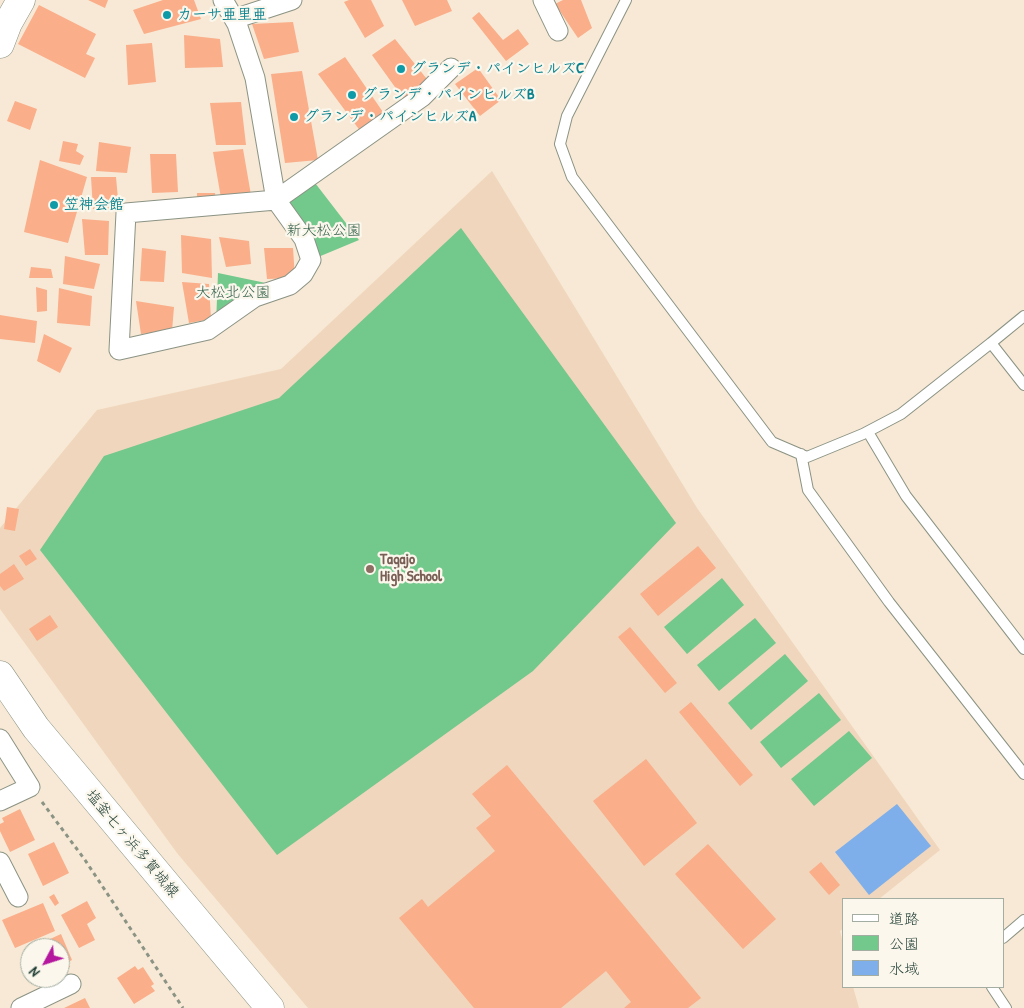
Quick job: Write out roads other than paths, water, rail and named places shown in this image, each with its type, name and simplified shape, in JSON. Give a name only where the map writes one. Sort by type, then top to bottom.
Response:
[{"type":"main road","points":[[0,44],[21,0]]},
{"type":"main road","name":"塩釜七ヶ浜多賀城線","points":[[0,675],[36,728],[270,1008]]},
{"type":"street","points":[[223,0],[234,19],[255,78],[276,200],[304,239],[311,260],[303,274],[290,285],[255,297],[208,330],[119,350],[126,213],[276,200],[422,97],[452,68]]},
{"type":"street","points":[[234,19],[292,0]]},
{"type":"street","points":[[543,0],[558,31]]},
{"type":"street","points":[[0,739],[30,787],[0,802]]},
{"type":"street","points":[[0,862],[18,897]]},
{"type":"street","points":[[21,1008],[71,984]]},
{"type":"lane","points":[[626,0],[567,116],[560,144],[572,177],[772,442],[807,457],[868,432],[901,414],[1024,316]]},
{"type":"lane","points":[[991,343],[1024,385]]},
{"type":"lane","points":[[868,432],[906,496],[1024,648]]},
{"type":"lane","points":[[801,454],[808,490],[890,602],[1024,774]]},
{"type":"lane","points":[[1004,937],[1024,920]]},
{"type":"lane","points":[[993,988],[1006,1008]]},
{"type":"water","points":[[897,804],[931,846],[869,895],[835,852]]},
{"type":"place","name":"カーサ亜里亜","points":[[167,15]]},
{"type":"place","name":"グランデ・パインヒルズC","points":[[401,69]]},
{"type":"place","name":"グランデ・パインヒルズB","points":[[352,95]]},
{"type":"place","name":"グランデ・パインヒルズA","points":[[294,117]]},
{"type":"place","name":"笠神会館","points":[[54,205]]},
{"type":"place","name":"Tagajo High School","points":[[370,569]]},
{"type":"park label","name":"新大松公園","points":[[324,231]]},
{"type":"park label","name":"大松北公園","points":[[233,293]]}]
